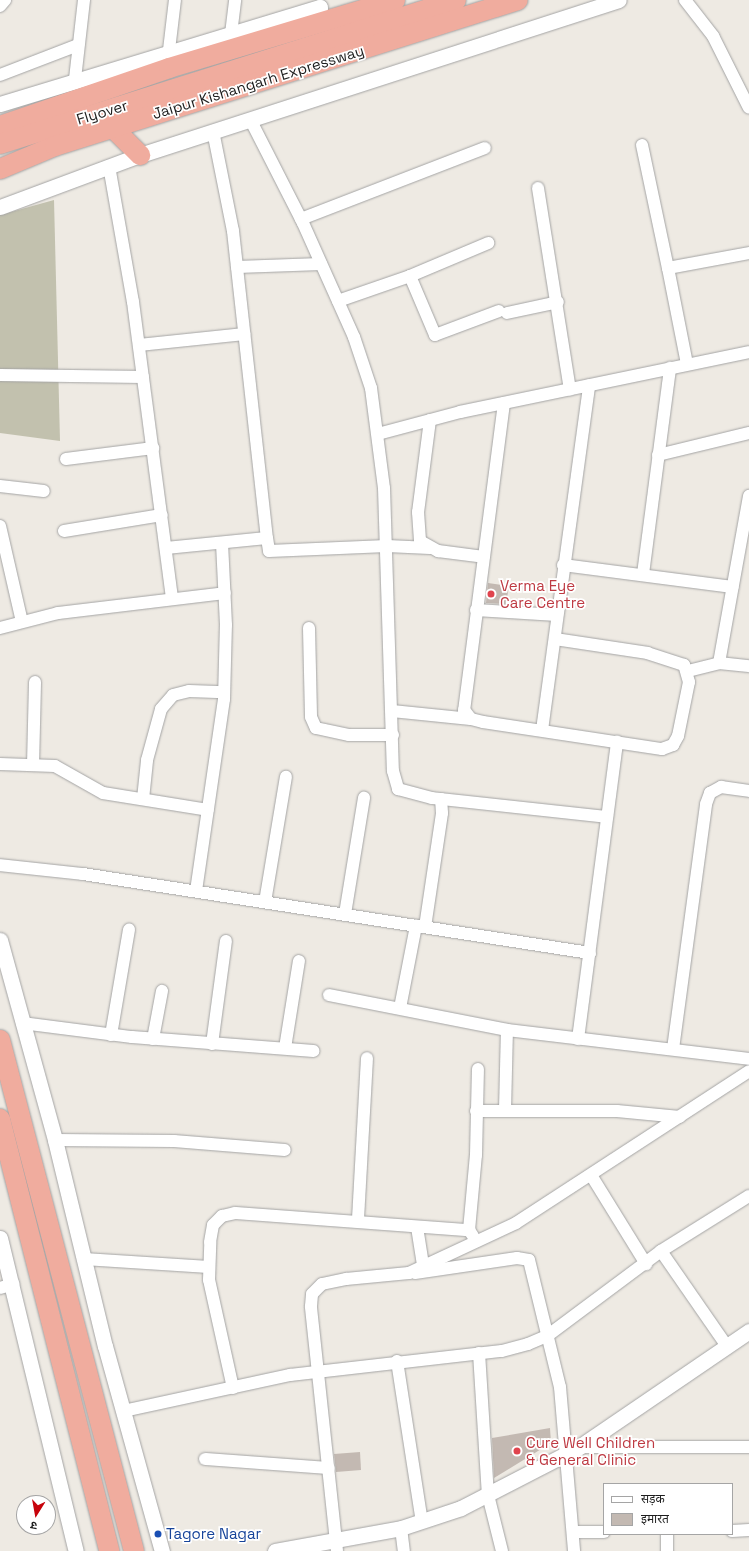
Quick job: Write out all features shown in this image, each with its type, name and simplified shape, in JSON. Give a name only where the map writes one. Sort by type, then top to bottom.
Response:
[{"type":"highway","points":[[0,126],[169,68],[320,11],[395,0]]},
{"type":"highway","name":"Flyover","points":[[0,144],[456,0]]},
{"type":"highway","name":"Jaipur Kishangarh Expressway","points":[[0,169],[55,146],[112,127],[518,0]]},
{"type":"highway","points":[[112,127],[140,155]]},
{"type":"highway","points":[[0,1040],[132,1545]]},
{"type":"highway","points":[[0,1119],[108,1547]]},
{"type":"street","points":[[0,6],[5,0]]},
{"type":"street","points":[[75,79],[84,0]]},
{"type":"street","points":[[169,50],[175,0]]},
{"type":"street","points":[[231,34],[235,0]]},
{"type":"street","points":[[0,207],[140,155],[619,0]]},
{"type":"street","points":[[685,0],[713,36],[749,108]]},
{"type":"street","points":[[0,104],[169,50],[320,11]]},
{"type":"street","points":[[0,75],[78,45]]},
{"type":"street","points":[[250,119],[301,219],[338,301],[371,388],[378,434],[386,546],[393,771],[398,789],[441,799],[607,817]]},
{"type":"street","points":[[213,131],[237,267],[269,551],[386,546],[430,548],[484,557]]},
{"type":"street","points":[[642,145],[687,364]]},
{"type":"street","points":[[301,219],[486,148]]},
{"type":"street","points":[[109,166],[139,345],[172,598]]},
{"type":"street","points":[[538,188],[558,302],[570,389]]},
{"type":"street","points":[[338,301],[410,276],[488,243]]},
{"type":"street","points":[[668,268],[749,253]]},
{"type":"street","points":[[237,267],[321,264]]},
{"type":"street","points":[[410,276],[435,335],[503,312],[558,302]]},
{"type":"street","points":[[139,345],[244,334]]},
{"type":"street","points":[[378,434],[504,403],[749,352]]},
{"type":"street","points":[[643,574],[670,368]]},
{"type":"street","points":[[0,375],[143,377]]},
{"type":"street","points":[[542,730],[589,385]]},
{"type":"street","points":[[471,719],[464,710],[504,403]]},
{"type":"street","points":[[430,420],[418,533],[420,541],[430,548]]},
{"type":"street","points":[[658,455],[749,433]]},
{"type":"street","points":[[66,459],[153,448]]},
{"type":"street","points":[[0,486],[44,491]]},
{"type":"street","points":[[719,663],[749,496]]},
{"type":"street","points":[[64,531],[162,515]]},
{"type":"street","points":[[0,526],[22,622]]},
{"type":"street","points":[[166,548],[267,538]]},
{"type":"street","points":[[196,891],[224,692],[225,593],[222,543]]},
{"type":"street","points":[[564,565],[643,574],[733,587]]},
{"type":"street","points":[[0,628],[58,613],[172,598],[225,593]]},
{"type":"street","points":[[476,610],[557,615]]},
{"type":"street","points":[[309,628],[311,717],[316,728],[349,735],[392,735]]},
{"type":"street","points":[[392,711],[471,719],[662,749],[673,745],[678,736],[688,671],[684,665],[648,653],[555,639]]},
{"type":"street","points":[[688,671],[719,663],[749,666]]},
{"type":"street","points":[[33,764],[35,682]]},
{"type":"street","points":[[143,799],[147,760],[161,709],[173,695],[189,691],[224,692]]},
{"type":"street","points":[[578,1039],[617,742]]},
{"type":"street","points":[[0,764],[55,766],[73,773],[103,793],[208,810]]},
{"type":"street","points":[[265,902],[286,777]]},
{"type":"street","points":[[674,1049],[708,799],[710,793],[721,787],[749,791]]},
{"type":"street","points":[[345,914],[364,798]]},
{"type":"street","points":[[400,1008],[421,926],[442,813],[441,799]]},
{"type":"street","points":[[0,865],[196,891],[590,953]]},
{"type":"street","points":[[111,1035],[129,930]]},
{"type":"street","points":[[0,940],[55,1140],[123,1411],[162,1551]]},
{"type":"street","points":[[212,1044],[226,942]]},
{"type":"street","points":[[285,1048],[299,961]]},
{"type":"street","points":[[153,1039],[162,991]]},
{"type":"street","points":[[329,995],[507,1030],[749,1059]]},
{"type":"street","points":[[22,1023],[111,1035],[313,1051]]},
{"type":"street","points":[[505,1110],[507,1030]]},
{"type":"street","points":[[358,1219],[367,1058]]},
{"type":"street","points":[[478,1069],[476,1155],[469,1230],[478,1242]]},
{"type":"street","points":[[409,1273],[423,1265],[478,1242],[516,1223],[749,1071]]},
{"type":"street","points":[[476,1111],[617,1111],[680,1117]]},
{"type":"street","points":[[55,1140],[174,1141],[285,1150]]},
{"type":"street","points":[[591,1175],[646,1264]]},
{"type":"street","points":[[123,1411],[317,1370],[508,1349],[547,1336],[646,1264],[661,1251],[749,1196]]},
{"type":"street","points":[[233,1388],[209,1267],[213,1226],[222,1216],[235,1213],[358,1219],[469,1230]]},
{"type":"street","points":[[417,1226],[423,1265]]},
{"type":"street","points":[[0,1238],[7,1286],[76,1551]]},
{"type":"street","points":[[661,1251],[726,1345]]},
{"type":"street","points":[[336,1547],[329,1468],[317,1370],[312,1294],[328,1283],[517,1258],[529,1260],[574,1450],[574,1551]]},
{"type":"street","points":[[84,1259],[209,1267]]},
{"type":"street","points":[[275,1551],[336,1547],[422,1522],[488,1495],[574,1450],[726,1345],[749,1331]]},
{"type":"street","points":[[479,1353],[488,1495],[502,1551]]},
{"type":"street","points":[[397,1361],[422,1522]]},
{"type":"street","points":[[574,1450],[749,1447]]},
{"type":"street","points":[[205,1459],[329,1468]]},
{"type":"street","points":[[401,1528],[404,1551]]},
{"type":"street","points":[[733,1531],[749,1530]]},
{"type":"street","points":[[574,1532],[603,1532]]},
{"type":"street","points":[[667,1535],[668,1551]]},
{"type":"shaded area","points":[[54,200],[60,441],[0,433],[0,215]]},
{"type":"building","points":[[488,583],[509,586],[506,604],[486,603]]},
{"type":"building","points":[[550,1428],[551,1443],[494,1478],[492,1438]]},
{"type":"building","points":[[360,1452],[361,1470],[336,1472],[334,1454]]},
{"type":"place","name":"Verma Eye Care Centre","points":[[491,594]]},
{"type":"place","name":"Cure Well Children & General Clinic","points":[[517,1451]]},
{"type":"place","name":"Tagore Nagar","points":[[158,1534]]}]
